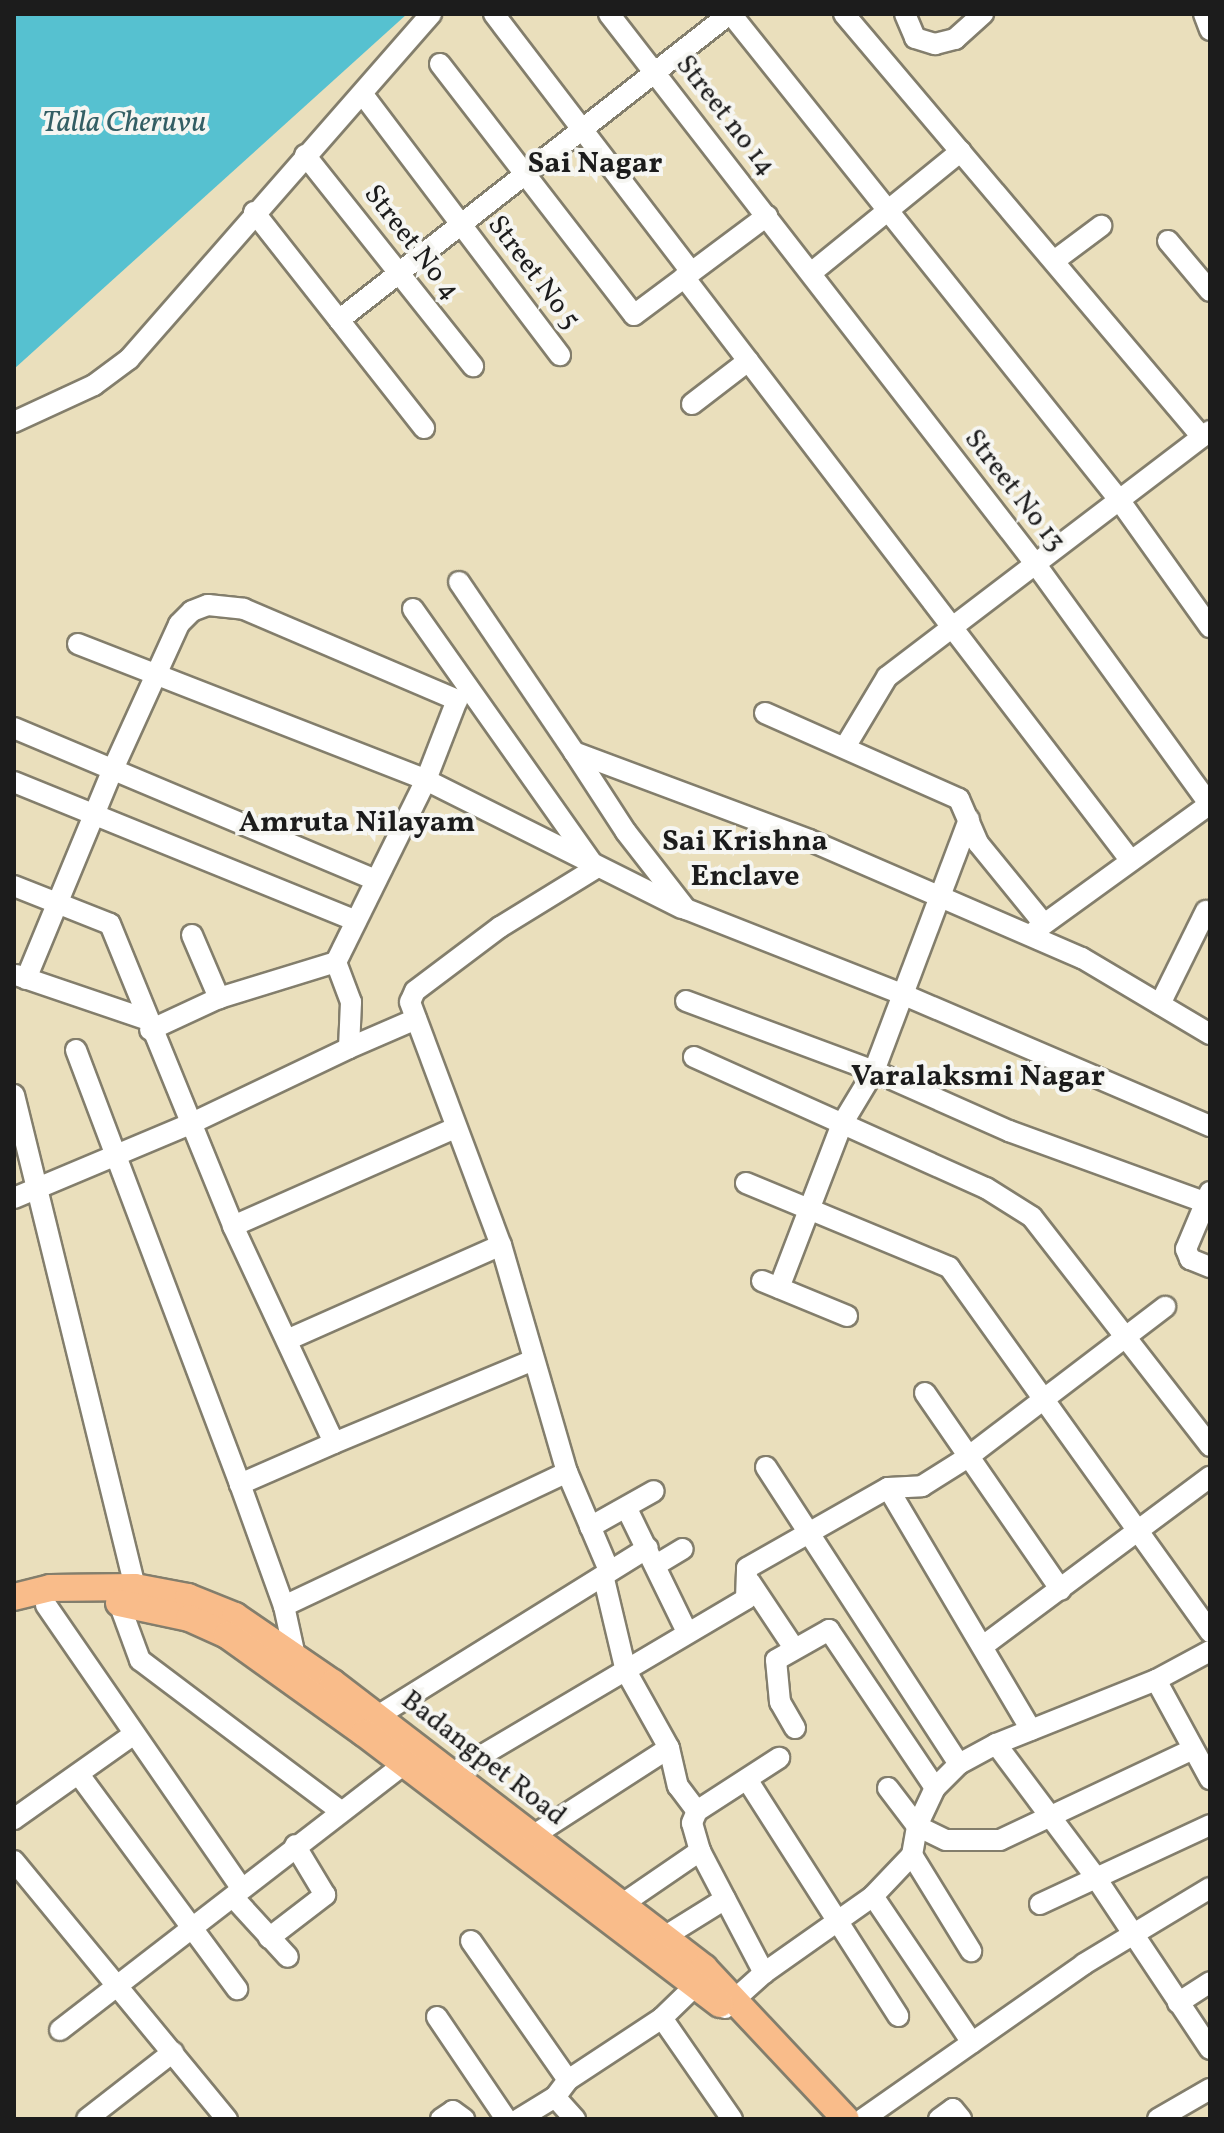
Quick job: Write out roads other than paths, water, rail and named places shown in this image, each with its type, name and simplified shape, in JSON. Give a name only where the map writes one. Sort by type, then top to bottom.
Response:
[{"type":"main road","name":"Badangpet Road","points":[[14,1597],[50,1588],[215,1607],[295,1656],[370,1725],[404,1764],[696,1985],[730,2002],[830,2119]]},
{"type":"main road","name":"Badangpet Road","points":[[14,1615],[46,1605],[127,1595],[227,1635],[452,1773],[664,1937],[846,2119]]},
{"type":"street","points":[[14,422],[94,385],[129,359],[254,212],[364,96],[431,14]]},
{"type":"street","points":[[494,14],[582,129],[748,361],[1131,861]]},
{"type":"street","name":"Street no 14","points":[[609,14],[767,216]]},
{"type":"street","points":[[339,320],[730,14],[1120,501],[1210,627]]},
{"type":"street","points":[[844,14],[1206,434],[955,630],[887,677],[845,747]]},
{"type":"street","points":[[905,14],[915,38],[935,44],[955,39],[983,14]]},
{"type":"street","points":[[1204,14],[1210,30]]},
{"type":"street","points":[[440,64],[634,315],[767,216]]},
{"type":"street","name":"Street No 5","points":[[364,96],[560,355]]},
{"type":"street","points":[[811,273],[961,151]]},
{"type":"street","name":"Street No 4","points":[[305,155],[473,366]]},
{"type":"street","points":[[254,212],[424,428]]},
{"type":"street","name":"Street No 13","points":[[767,216],[1037,566],[1210,804]]},
{"type":"street","points":[[1054,261],[1101,226]]},
{"type":"street","points":[[1168,241],[1210,291]]},
{"type":"street","points":[[692,404],[748,361]]},
{"type":"street","points":[[459,582],[626,832],[686,909]]},
{"type":"street","points":[[336,962],[219,998],[147,1025],[20,977],[58,903],[113,769],[179,624],[192,611],[208,605],[244,609],[457,700],[426,780],[373,879],[336,962],[351,1002],[349,1048]]},
{"type":"street","points":[[413,609],[596,868]]},
{"type":"street","points":[[78,644],[426,780],[596,868],[686,909],[902,994],[1210,1126]]},
{"type":"street","points":[[765,713],[959,799],[978,843],[1037,930]]},
{"type":"street","points":[[14,728],[373,879]]},
{"type":"street","points":[[574,752],[795,835],[943,897],[1037,930],[1210,1034]]},
{"type":"street","points":[[14,782],[356,921]]},
{"type":"street","points":[[1037,930],[1210,804]]},
{"type":"street","points":[[847,1316],[770,1285],[807,1210],[842,1124],[874,1071],[943,897],[969,819]]},
{"type":"street","points":[[596,868],[500,927],[415,991],[410,1002],[501,1245],[567,1472],[608,1568],[604,1579],[626,1671],[669,1748],[678,1786],[697,1811]]},
{"type":"street","points":[[14,886],[110,924],[147,1025],[233,1226],[334,1443]]},
{"type":"street","points":[[1160,1004],[1206,911]]},
{"type":"street","points":[[192,935],[219,998]]},
{"type":"street","points":[[686,1001],[874,1071],[1009,1131],[1209,1200],[1186,1249],[1190,1259],[1208,1268]]},
{"type":"street","points":[[14,1198],[190,1124],[416,1019]]},
{"type":"street","points":[[76,1050],[240,1484],[284,1606],[295,1656]]},
{"type":"street","points":[[694,1057],[986,1188],[1032,1217],[1124,1340],[1210,1446]]},
{"type":"street","points":[[14,1095],[140,1660],[339,1810]]},
{"type":"street","points":[[233,1226],[455,1128]]},
{"type":"street","points":[[746,1183],[949,1267],[1042,1403],[1210,1632]]},
{"type":"street","points":[[287,1340],[501,1245]]},
{"type":"street","points":[[794,1648],[750,1582],[747,1568],[888,1488],[922,1486],[1042,1403],[1165,1307]]},
{"type":"street","points":[[240,1484],[533,1360]]},
{"type":"street","points":[[925,1393],[1061,1590]]},
{"type":"street","points":[[766,1467],[813,1533],[959,1764]]},
{"type":"street","points":[[284,1606],[567,1472]]},
{"type":"street","points":[[983,1646],[1139,1533],[1210,1477]]},
{"type":"street","points":[[888,1488],[1031,1730]]},
{"type":"street","points":[[590,1527],[627,1509],[654,1491]]},
{"type":"street","points":[[627,1509],[687,1632]]},
{"type":"street","points":[[370,1725],[604,1579],[652,1557],[683,1549]]},
{"type":"street","points":[[452,1773],[746,1599],[750,1582]]},
{"type":"street","points":[[46,1605],[237,1893],[269,1938],[288,1957]]},
{"type":"street","points":[[795,1728],[780,1702],[776,1660],[829,1630],[935,1788]]},
{"type":"street","points":[[730,2002],[764,1973],[873,1896],[912,1855],[917,1826],[935,1788],[959,1764],[996,1744],[1156,1680],[1210,1651]]},
{"type":"street","points":[[1156,1680],[1210,1779]]},
{"type":"street","points":[[14,1819],[80,1776],[134,1734]]},
{"type":"street","points":[[996,1744],[1048,1819],[1094,1875],[1210,2049]]},
{"type":"street","points":[[531,1837],[669,1748]]},
{"type":"street","points":[[888,1788],[917,1826],[946,1840],[1000,1840],[1193,1749]]},
{"type":"street","points":[[764,1973],[700,1851],[692,1823],[697,1811],[748,1781],[779,1758]]},
{"type":"street","points":[[60,2030],[119,1987],[339,1810],[404,1764]]},
{"type":"street","points":[[80,1776],[237,1989]]},
{"type":"street","points":[[748,1781],[839,1918],[898,2016]]},
{"type":"street","points":[[1040,1904],[1094,1875],[1210,1825]]},
{"type":"street","points":[[269,1938],[325,1895],[295,1845]]},
{"type":"street","points":[[621,1905],[700,1851]]},
{"type":"street","points":[[912,1855],[971,1951]]},
{"type":"street","points":[[14,1861],[227,2119]]},
{"type":"street","points":[[863,2119],[1131,1934],[1210,1888]]},
{"type":"street","points":[[873,1896],[972,2043]]},
{"type":"street","points":[[664,1937],[725,1899]]},
{"type":"street","points":[[471,1941],[568,2080]]},
{"type":"street","points":[[1178,2003],[1210,1982]]},
{"type":"street","points":[[519,2119],[555,2097],[568,2080],[662,2018],[696,1985]]},
{"type":"street","points":[[437,2017],[506,2119]]},
{"type":"street","points":[[662,2018],[732,2119]]},
{"type":"street","points":[[97,2116],[173,2052]]},
{"type":"street","points":[[1158,2119],[1210,2089]]},
{"type":"street","points":[[555,2097],[575,2119]]},
{"type":"street","points":[[939,2119],[953,2109],[961,2119]]},
{"type":"street","points":[[441,2119],[453,2111],[464,2119]]},
{"type":"water","name":"Talla Cheruvu","points":[[14,14],[407,14],[14,369]]},
{"type":"district","name":"Sai Nagar","points":[[595,164]]},
{"type":"district","name":"Amruta Nilayam","points":[[357,823]]},
{"type":"district","name":"Sai Krishna Enclave","points":[[745,859]]},
{"type":"district","name":"Varalaksmi Nagar","points":[[978,1077]]}]
